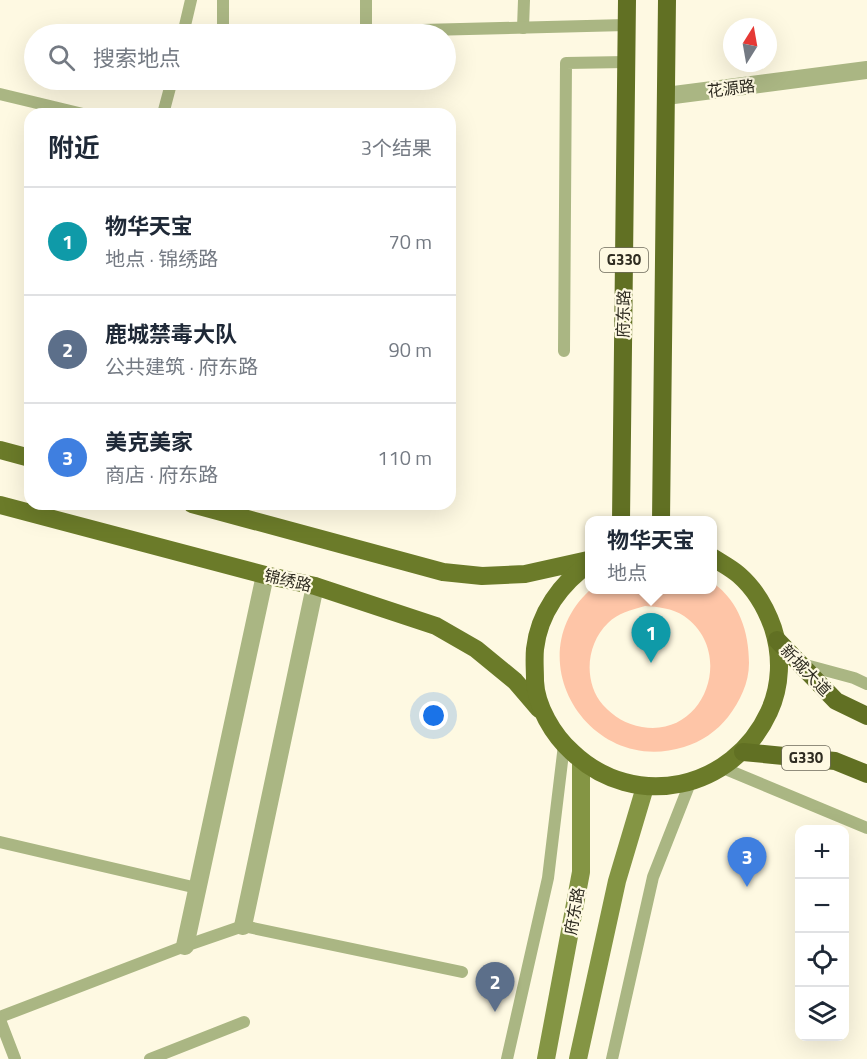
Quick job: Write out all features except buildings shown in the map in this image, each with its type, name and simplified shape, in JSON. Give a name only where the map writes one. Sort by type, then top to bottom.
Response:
[{"type":"highway","name":"府东路","points":[[621,516],[627,0]]},
{"type":"highway","name":"G330","points":[[661,516],[667,0]]},
{"type":"highway","name":"新城大道","points":[[777,639],[836,701],[867,716]]},
{"type":"highway","name":"G330","points":[[743,752],[836,761],[867,774]]},
{"type":"main road","points":[[0,450],[24,456]]},
{"type":"main road","name":"锦绣路","points":[[0,505],[315,586],[435,626],[476,649],[515,681],[545,716]]},
{"type":"main road","points":[[214,510],[443,572],[482,576],[525,574],[585,562]]},
{"type":"main road","points":[[585,565],[556,594],[540,625],[535,649],[536,687],[545,716],[564,745],[597,772],[620,782],[645,787],[669,787],[690,783],[723,768],[743,752],[761,730],[775,699],[779,672],[777,639],[767,611],[752,588],[738,574],[717,560]]},
{"type":"main road","name":"府东路","points":[[546,1059],[581,872],[581,761]]},
{"type":"main road","points":[[578,1059],[617,881],[645,787]]},
{"type":"street","name":"花源路","points":[[666,96],[867,70]]},
{"type":"street","points":[[185,946],[265,575]]},
{"type":"street","points":[[243,926],[315,586]]},
{"type":"lane","points":[[185,24],[191,0]]},
{"type":"lane","points":[[223,0],[223,24]]},
{"type":"lane","points":[[366,0],[366,24]]},
{"type":"lane","points":[[523,28],[524,0]]},
{"type":"lane","points":[[456,30],[626,25]]},
{"type":"lane","points":[[564,351],[566,63],[626,62]]},
{"type":"lane","points":[[165,108],[169,90]]},
{"type":"lane","points":[[0,94],[57,108]]},
{"type":"lane","points":[[799,663],[854,678],[867,684]]},
{"type":"lane","points":[[507,1059],[548,878],[564,745]]},
{"type":"lane","points":[[723,768],[867,828]]},
{"type":"lane","points":[[612,1059],[653,877],[690,783]]},
{"type":"lane","points":[[0,842],[197,888]]},
{"type":"lane","points":[[15,1059],[0,1018],[185,946],[243,926],[462,972]]},
{"type":"lane","points":[[150,1059],[244,1022]]},
{"type":"shaded area","points":[[717,586],[730,599],[741,618],[749,651],[746,685],[724,722],[708,735],[690,745],[650,752],[619,745],[593,728],[574,705],[562,677],[560,647],[569,618],[587,594],[717,594]],"holes":[[[645,606],[660,607],[684,616],[700,632],[708,650],[710,670],[706,689],[697,706],[682,719],[664,727],[642,727],[626,722],[603,705],[592,685],[591,652],[601,632],[616,617]]]},
{"type":"place","name":"物华天宝","points":[[651,663]]},
{"type":"place","name":"美克美家","points":[[747,887]]},
{"type":"place","name":"鹿城禁毒大队","points":[[495,1012]]}]
